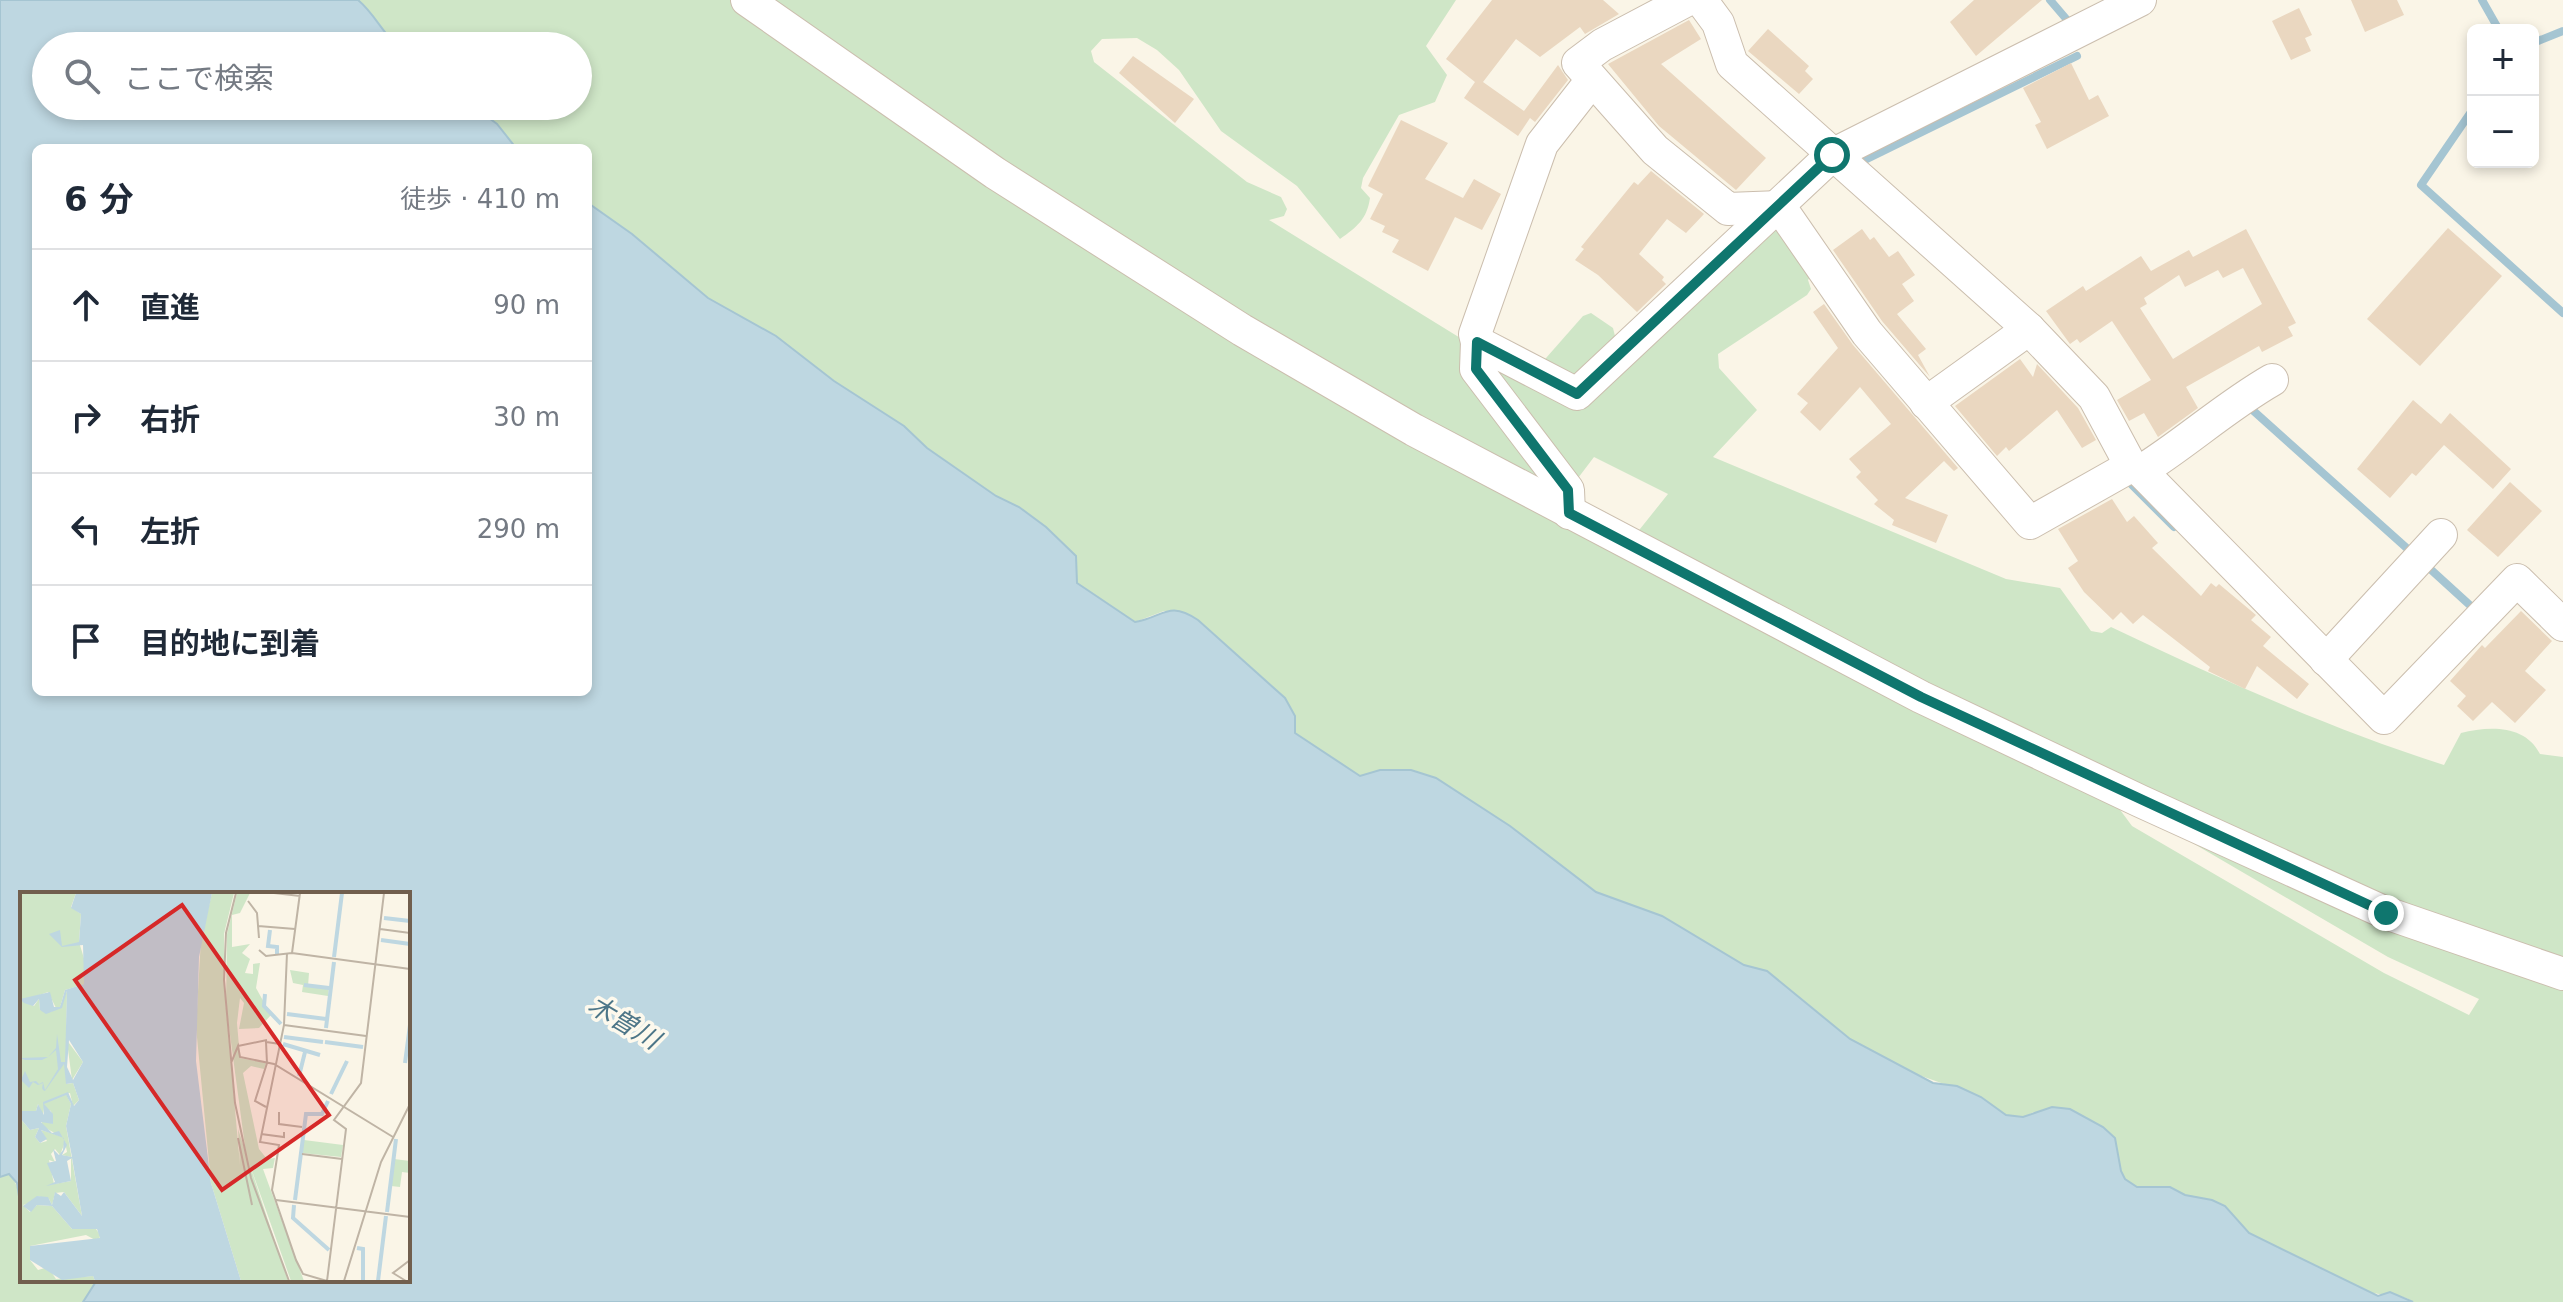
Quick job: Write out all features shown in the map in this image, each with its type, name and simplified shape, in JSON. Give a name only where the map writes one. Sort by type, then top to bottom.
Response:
[{"type":"street","points":[[747,0],[995,173],[1242,330],[1414,430],[1921,697],[2140,801],[2386,913],[2563,974]]},
{"type":"street","points":[[1687,0],[1602,45],[1578,63],[1655,150],[1728,209],[1780,207]]},
{"type":"street","points":[[1701,0],[1718,23],[1732,64],[2029,329],[2094,397],[2136,469],[2384,718],[2517,580],[2563,625]]},
{"type":"street","points":[[1477,342],[1577,394],[1832,155],[2140,0]]},
{"type":"street","points":[[1569,513],[1568,490],[1476,369],[1475,334],[1542,144],[1592,80]]},
{"type":"street","points":[[1780,207],[1867,333],[2030,523],[2181,446],[2230,404],[2272,380]]},
{"type":"street","points":[[1926,403],[2029,329]]},
{"type":"street","points":[[2326,660],[2441,535]]},
{"type":"green space","points":[[358,0],[734,0],[1217,328],[2115,803],[2132,826],[2384,973],[2469,1015],[2479,999],[2388,957],[2160,824],[2563,986],[2563,1302],[2413,1302],[2401,1296],[2367,1291],[2248,1233],[2225,1206],[2212,1200],[2185,1195],[2170,1187],[2137,1187],[2125,1179],[2121,1171],[2115,1138],[2034,1112],[2023,1117],[2006,1115],[1981,1097],[1910,1072],[1850,1039],[1767,971],[1744,965],[1662,916],[1596,892],[1510,826],[1380,770],[1360,776],[1294,733],[1295,716],[1285,698],[1198,620],[1164,611],[1135,622],[1077,583],[1076,556],[1046,527],[927,448],[904,426],[834,381],[776,336],[708,298],[632,234],[592,206],[592,144],[513,144],[492,120],[592,120],[592,32],[385,32]]},
{"type":"green space","points":[[771,0],[1456,0],[1426,46],[1447,75],[1435,102],[1399,115],[1363,178],[1361,188],[1370,198],[1364,217],[1340,239],[1297,186],[1221,131],[1179,70],[1157,50],[1137,38],[1102,39],[1091,51],[1094,62],[1247,182],[1281,197],[1287,209],[1284,216],[1269,220],[1470,344],[1563,491],[1378,397],[1072,212]]},
{"type":"green space","points":[[1778,218],[1815,271],[1808,280],[1811,289],[1807,295],[1718,354],[1719,368],[1757,410],[1713,457],[2006,579],[2060,588],[2091,631],[2102,633],[2111,627],[2275,702],[2401,751],[2444,765],[2461,733],[2494,729],[2516,732],[2533,744],[2540,754],[2563,757],[2563,959],[2405,905],[1935,691],[1636,534],[1668,494],[1594,457],[1572,486],[1483,361],[1582,402]]},
{"type":"green space","points":[[1591,313],[1613,328],[1616,340],[1576,386],[1539,366],[1583,316]]},
{"type":"green space","points":[[9,1174],[19,1194],[20,1282],[96,1282],[83,1302],[0,1302],[0,1177]]},
{"type":"water","name":"木曽川","points":[[0,0],[358,0],[385,32],[32,32],[32,120],[492,120],[513,144],[32,144],[32,696],[592,696],[592,206],[632,234],[708,298],[776,336],[834,381],[904,426],[927,448],[1046,527],[1076,556],[1077,583],[1135,622],[1173,611],[1198,620],[1285,698],[1295,716],[1295,733],[1360,776],[1380,770],[1411,770],[1436,778],[1510,826],[1596,892],[1662,916],[1744,965],[1767,971],[1850,1039],[1933,1083],[1957,1086],[1981,1097],[2006,1115],[2023,1117],[2052,1107],[2070,1109],[2103,1127],[2115,1138],[2121,1171],[2125,1179],[2137,1187],[2170,1187],[2185,1195],[2212,1200],[2225,1206],[2249,1233],[2378,1296],[2390,1292],[2413,1302],[83,1302],[96,1282],[410,1282],[410,892],[20,892],[20,1203],[17,1183],[9,1174],[0,1177]]},
{"type":"building","points":[[1492,0],[1603,0],[1619,14],[1585,34],[1580,27],[1540,57],[1516,39],[1483,82],[1524,111],[1558,65],[1568,80],[1535,122],[1530,118],[1518,136],[1464,98],[1475,82],[1446,59]]},
{"type":"building","points":[[1974,0],[2042,0],[1976,56],[1950,22]]},
{"type":"building","points":[[2351,0],[2397,0],[2404,15],[2365,32]]},
{"type":"building","points":[[2299,8],[2312,35],[2305,38],[2311,51],[2291,60],[2272,21]]},
{"type":"building","points":[[1689,20],[1701,39],[1661,64],[1766,158],[1736,190],[1659,126],[1608,64]]},
{"type":"building","points":[[1768,29],[1809,66],[1805,71],[1813,79],[1799,94],[1748,51]]},
{"type":"building","points":[[1133,56],[1194,99],[1175,123],[1119,73]]},
{"type":"building","points":[[2071,63],[2089,100],[2098,95],[2109,116],[2047,149],[2035,125],[2041,122],[2023,88]]},
{"type":"building","points":[[1401,120],[1448,143],[1425,179],[1463,198],[1474,179],[1501,194],[1482,230],[1455,217],[1428,271],[1392,252],[1399,240],[1382,232],[1385,226],[1370,219],[1383,194],[1368,186]]},
{"type":"building","points":[[1651,171],[1704,214],[1686,233],[1667,219],[1639,254],[1664,277],[1662,280],[1666,284],[1637,312],[1598,275],[1575,260],[1584,249],[1581,247],[1634,182],[1638,185]]},
{"type":"building","points":[[2448,228],[2502,276],[2420,366],[2367,319]]},
{"type":"building","points":[[1862,229],[1870,240],[1874,237],[1889,257],[1898,251],[1915,275],[1902,284],[1914,301],[1897,314],[1926,349],[1918,355],[1930,377],[1882,321],[1833,250]]},
{"type":"building","points":[[2246,229],[2296,323],[2288,327],[2293,336],[2262,352],[2259,346],[2186,387],[2198,408],[2158,437],[2144,413],[2129,421],[2117,400],[2151,380],[2112,321],[2080,343],[2077,339],[2070,344],[2046,311],[2083,286],[2086,291],[2141,256],[2151,271],[2189,250],[2193,257]],"holes":[[[2243,268],[2262,304],[2173,359],[2140,308],[2147,304],[2144,298],[2179,275],[2185,287],[2218,270],[2223,278]]]},
{"type":"building","points":[[1824,304],[1853,345],[1958,468],[1954,471],[1944,461],[1905,498],[1948,515],[1936,543],[1892,525],[1894,520],[1874,504],[1878,500],[1856,477],[1861,472],[1849,459],[1891,424],[1860,387],[1820,431],[1800,412],[1808,403],[1797,394],[1838,348],[1813,312]]},
{"type":"building","points":[[2020,359],[2033,377],[2037,364],[2078,408],[2096,440],[2082,448],[2057,410],[2009,451],[2006,447],[1997,456],[1955,406]]},
{"type":"building","points":[[2413,400],[2441,424],[2450,413],[2511,469],[2493,489],[2444,445],[2416,476],[2412,473],[2390,498],[2357,469]]},
{"type":"building","points":[[2510,482],[2542,511],[2498,557],[2467,530]]},
{"type":"building","points":[[2112,499],[2127,522],[2134,516],[2158,543],[2152,548],[2201,596],[2211,583],[2216,587],[2219,584],[2256,615],[2251,620],[2271,637],[2263,646],[2309,684],[2297,699],[2257,666],[2245,689],[2208,671],[2210,667],[2143,615],[2133,624],[2121,612],[2113,620],[2084,592],[2068,568],[2078,561],[2058,529]]},
{"type":"building","points":[[2521,611],[2552,641],[2525,671],[2546,690],[2515,723],[2492,702],[2473,721],[2457,706],[2466,696],[2450,681],[2482,645],[2485,648]]},
{"type":"waterway","points":[[2050,0],[2068,21]]},
{"type":"waterway","points":[[2482,0],[2496,24]]},
{"type":"waterway","points":[[2539,41],[2563,31]]},
{"type":"waterway","points":[[1867,159],[2077,56]]},
{"type":"waterway","points":[[2467,118],[2421,185],[2563,313]]},
{"type":"waterway","points":[[2246,407],[2410,551]]},
{"type":"waterway","points":[[2128,481],[2174,527]]},
{"type":"waterway","points":[[2428,567],[2473,608]]},
{"type":"route","points":[[1832,155],[1577,394],[1477,342],[1476,369],[1568,490],[1569,513],[1921,697],[2386,913]]}]
